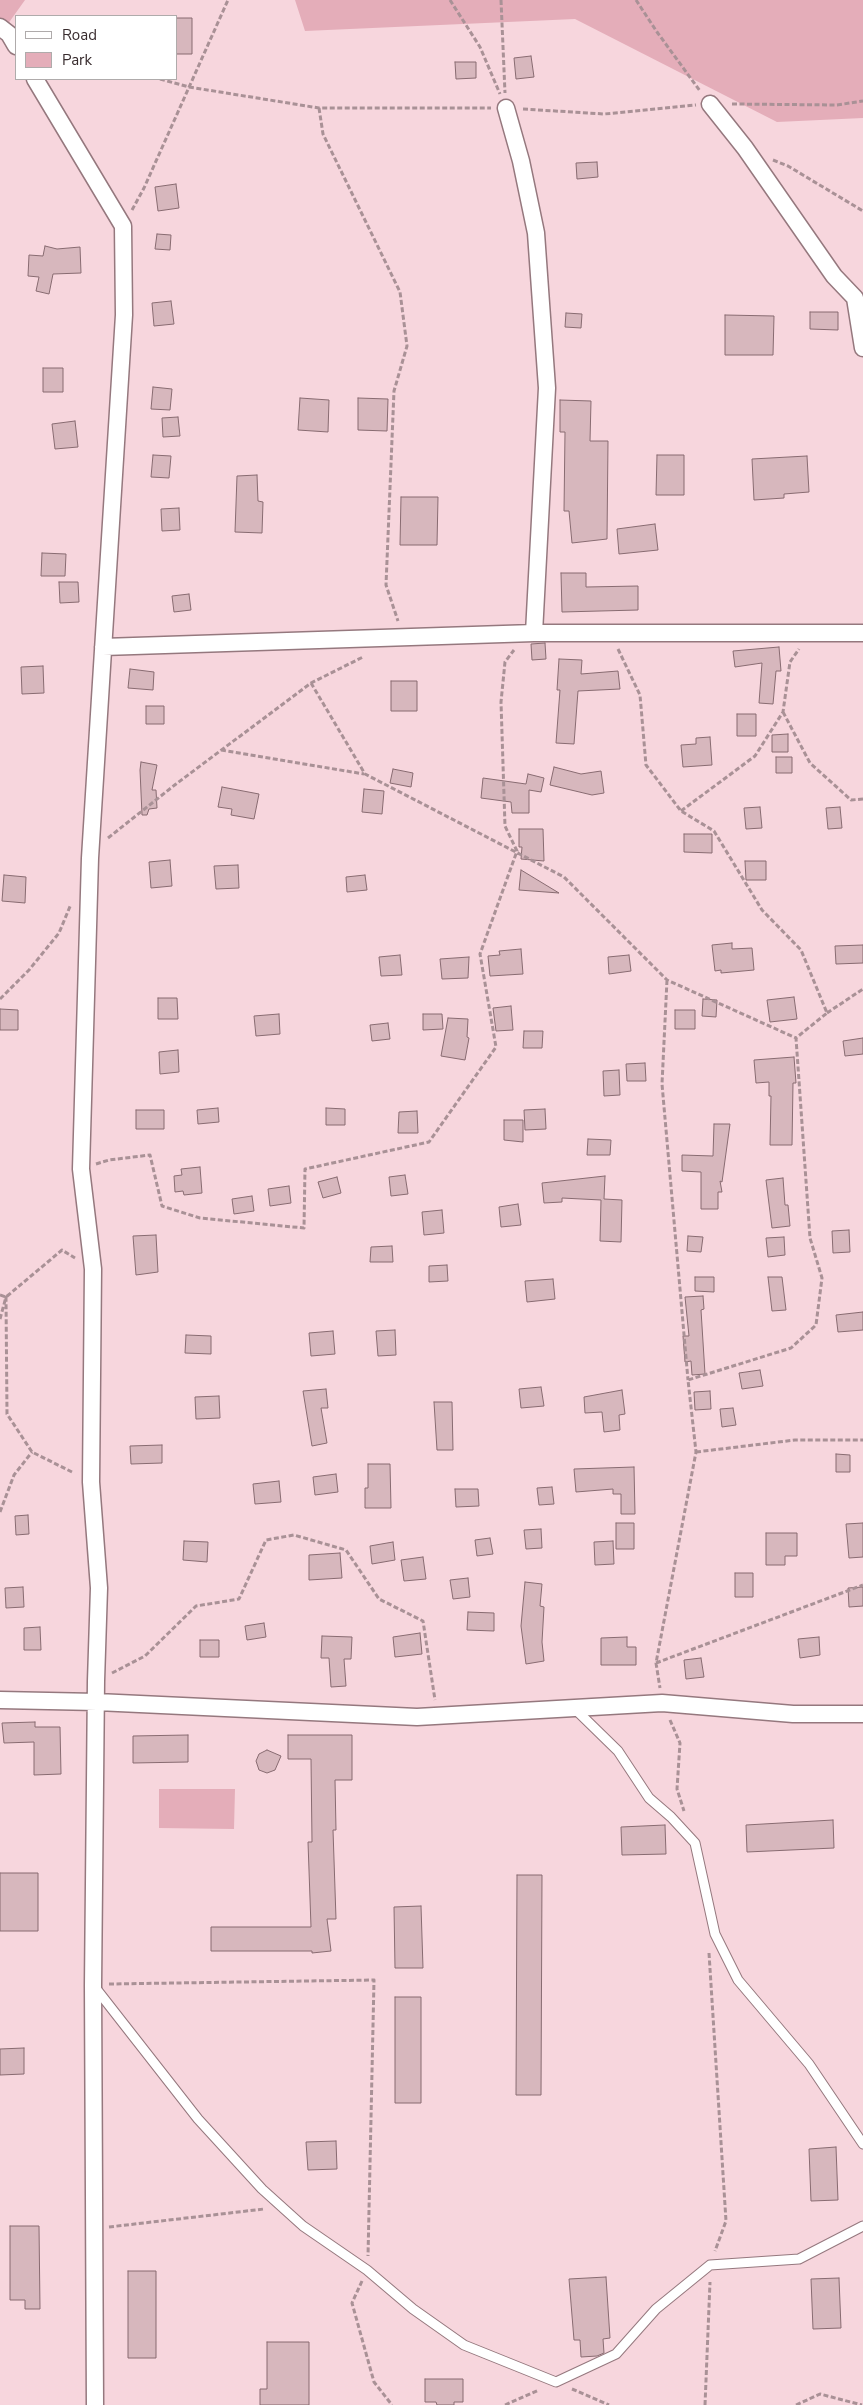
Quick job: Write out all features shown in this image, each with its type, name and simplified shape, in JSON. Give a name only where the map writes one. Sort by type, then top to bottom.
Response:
[{"type":"street","points":[[0,27],[9,34],[15,44]]},
{"type":"street","points":[[37,80],[123,226],[124,315],[90,858],[81,1169],[93,1269],[91,1482],[100,1588],[96,1681],[93,1984],[95,2405]]},
{"type":"street","points":[[710,104],[745,148],[834,276],[856,298],[863,348]]},
{"type":"street","points":[[506,108],[521,161],[536,233],[547,388],[530,633]]},
{"type":"street","points":[[103,647],[530,633],[812,632],[863,634]]},
{"type":"street","points":[[0,1700],[97,1702],[437,1716],[573,1706],[662,1703],[793,1714],[863,1714]]},
{"type":"lane","points":[[573,1706],[618,1751],[649,1798],[672,1817],[695,1843],[714,1934],[738,1980],[810,2064],[863,2144]]},
{"type":"lane","points":[[93,1984],[198,2119],[262,2189],[303,2226],[368,2270],[413,2308],[464,2345],[556,2382],[616,2354],[656,2309],[710,2265],[799,2259],[863,2226]]},
{"type":"path","points":[[123,226],[144,188],[228,0]]},
{"type":"path","points":[[450,0],[480,47],[506,108]]},
{"type":"path","points":[[501,0],[506,108]]},
{"type":"path","points":[[636,0],[710,104]]},
{"type":"path","points":[[319,108],[324,134],[400,292],[407,346],[394,391],[386,585],[403,636]]},
{"type":"path","points":[[771,159],[788,166],[863,211]]},
{"type":"path","points":[[613,632],[621,658],[640,695],[646,765],[681,811],[714,831],[762,910],[801,950],[828,1013]]},
{"type":"path","points":[[681,811],[755,756],[783,712],[790,662],[812,632]]},
{"type":"path","points":[[81,1169],[110,1160],[150,1155],[162,1206],[200,1218],[304,1228],[305,1169],[429,1142],[496,1047],[480,954],[517,851],[505,826],[501,702],[505,662],[530,633]]},
{"type":"path","points":[[90,858],[111,834],[311,683],[370,653]]},
{"type":"path","points":[[311,683],[365,774]]},
{"type":"path","points":[[783,712],[810,762],[851,800],[863,799]]},
{"type":"path","points":[[222,750],[365,774],[564,877],[667,980],[796,1038]]},
{"type":"path","points":[[0,999],[29,970],[59,933],[73,900]]},
{"type":"path","points":[[667,980],[662,1084],[696,1452],[656,1663],[662,1703],[680,1743],[677,1789],[686,1816]]},
{"type":"path","points":[[796,1038],[863,989]]},
{"type":"path","points":[[688,1380],[791,1348],[816,1325],[822,1278],[810,1238],[796,1038]]},
{"type":"path","points":[[0,1319],[6,1297],[62,1250],[93,1269]]},
{"type":"path","points":[[0,1295],[6,1297]]},
{"type":"path","points":[[6,1297],[7,1414],[32,1452],[91,1482]]},
{"type":"path","points":[[696,1452],[795,1440],[863,1440]]},
{"type":"path","points":[[0,1512],[14,1475],[32,1452]]},
{"type":"path","points":[[96,1681],[145,1656],[196,1606],[239,1598],[266,1540],[294,1535],[346,1550],[379,1599],[423,1621],[437,1716]]},
{"type":"path","points":[[656,1663],[863,1584]]},
{"type":"path","points":[[705,2405],[710,2265],[726,2222],[709,1946]]},
{"type":"path","points":[[93,1984],[374,1980],[368,2270],[352,2303],[374,2382],[392,2405]]},
{"type":"path","points":[[94,2229],[282,2207]]},
{"type":"path","points":[[505,2405],[556,2382],[609,2405]]},
{"type":"path","points":[[796,2405],[820,2394],[862,2405]]},
{"type":"green space","points":[[0,0],[25,0],[0,35]]},
{"type":"green space","points":[[295,0],[863,0],[863,118],[777,122],[575,19],[305,31]]},
{"type":"green space","points":[[159,1789],[235,1789],[234,1829],[159,1828]]},
{"type":"building","points":[[178,18],[192,18],[192,54],[178,54]]},
{"type":"building","points":[[531,56],[534,77],[516,79],[514,58]]},
{"type":"building","points":[[455,62],[476,62],[476,78],[456,79]]},
{"type":"building","points":[[597,162],[598,177],[577,179],[576,163]]},
{"type":"building","points":[[176,184],[179,208],[158,211],[155,187]]},
{"type":"building","points":[[157,234],[171,235],[170,250],[155,249]]},
{"type":"building","points":[[45,246],[57,249],[80,247],[81,273],[53,274],[49,294],[36,291],[39,277],[28,276],[29,255],[43,256]]},
{"type":"building","points":[[171,301],[174,324],[154,326],[152,303]]},
{"type":"building","points":[[810,312],[838,312],[838,330],[810,329]]},
{"type":"building","points":[[566,313],[582,314],[581,328],[565,327]]},
{"type":"building","points":[[725,315],[774,316],[773,355],[725,355]]},
{"type":"building","points":[[43,368],[63,368],[63,392],[43,392]]},
{"type":"building","points":[[153,387],[172,389],[170,410],[151,409]]},
{"type":"building","points":[[300,398],[329,400],[328,432],[298,430]]},
{"type":"building","points":[[358,398],[388,399],[387,431],[358,430]]},
{"type":"building","points":[[560,400],[591,401],[590,441],[608,441],[607,539],[572,543],[569,511],[564,511],[565,432],[560,432]]},
{"type":"building","points":[[178,417],[180,436],[163,437],[162,418]]},
{"type":"building","points":[[75,421],[78,447],[55,449],[52,424]]},
{"type":"building","points":[[153,455],[171,456],[169,478],[151,477]]},
{"type":"building","points":[[657,455],[684,455],[684,495],[656,495]]},
{"type":"building","points":[[807,456],[809,492],[784,494],[784,498],[754,500],[752,459]]},
{"type":"building","points":[[257,475],[258,501],[263,502],[262,533],[235,532],[237,476]]},
{"type":"building","points":[[401,497],[438,497],[437,545],[400,545]]},
{"type":"building","points":[[179,508],[180,530],[162,531],[161,509]]},
{"type":"building","points":[[655,524],[658,550],[619,554],[617,529]]},
{"type":"building","points":[[42,553],[66,554],[65,576],[41,576]]},
{"type":"building","points":[[561,573],[586,573],[586,587],[638,586],[638,610],[562,612]]},
{"type":"building","points":[[59,582],[78,582],[79,602],[60,603]]},
{"type":"building","points":[[189,594],[191,610],[174,612],[172,596]]},
{"type":"building","points":[[545,643],[546,659],[532,660],[531,644]]},
{"type":"building","points":[[779,647],[781,671],[776,671],[773,704],[759,703],[762,663],[735,667],[733,651]]},
{"type":"building","points":[[559,659],[582,660],[581,674],[618,671],[620,689],[578,691],[574,744],[556,743],[560,690],[557,690]]},
{"type":"building","points":[[43,666],[44,693],[22,694],[21,667]]},
{"type":"building","points":[[130,669],[154,672],[153,690],[128,688]]},
{"type":"building","points":[[391,681],[417,681],[417,711],[391,711]]},
{"type":"building","points":[[146,706],[164,706],[164,724],[146,724]]},
{"type":"building","points":[[737,714],[756,714],[756,736],[737,736]]},
{"type":"building","points":[[788,734],[788,752],[772,752],[772,735]]},
{"type":"building","points":[[710,737],[712,765],[683,767],[681,745],[696,744],[696,738]]},
{"type":"building","points":[[776,757],[792,757],[792,773],[776,773]]},
{"type":"building","points":[[141,762],[157,765],[152,790],[156,790],[157,808],[149,809],[147,815],[142,815]]},
{"type":"building","points":[[554,767],[581,774],[601,771],[604,793],[592,795],[550,785]]},
{"type":"building","points":[[393,769],[413,773],[411,787],[390,783]]},
{"type":"building","points":[[528,774],[544,778],[541,792],[529,790],[529,813],[512,813],[511,802],[481,798],[483,778],[526,784]]},
{"type":"building","points":[[222,787],[259,794],[254,819],[231,815],[232,809],[218,807]]},
{"type":"building","points":[[364,789],[384,791],[382,814],[362,812]]},
{"type":"building","points":[[760,807],[762,828],[746,829],[744,808]]},
{"type":"building","points":[[840,807],[842,828],[828,829],[826,808]]},
{"type":"building","points":[[519,829],[543,829],[544,861],[521,859],[522,847],[519,847]]},
{"type":"building","points":[[684,834],[712,834],[712,853],[684,852]]},
{"type":"building","points":[[170,860],[172,886],[151,888],[149,862]]},
{"type":"building","points":[[745,861],[766,861],[766,880],[746,880]]},
{"type":"building","points":[[238,865],[239,888],[216,889],[214,866]]},
{"type":"building","points":[[521,870],[559,893],[519,890]]},
{"type":"building","points":[[4,875],[26,877],[25,903],[2,901]]},
{"type":"building","points":[[365,875],[367,890],[347,892],[346,877]]},
{"type":"building","points":[[732,943],[732,949],[752,948],[754,970],[721,973],[721,970],[715,971],[712,945]]},
{"type":"building","points":[[863,945],[863,963],[836,964],[835,946]]},
{"type":"building","points":[[521,949],[523,974],[490,976],[488,956],[500,955],[499,951]]},
{"type":"building","points":[[400,955],[402,975],[381,976],[379,957]]},
{"type":"building","points":[[629,955],[631,971],[609,974],[608,957]]},
{"type":"building","points":[[469,957],[468,978],[442,979],[440,959]]},
{"type":"building","points":[[794,997],[797,1019],[770,1022],[767,1000]]},
{"type":"building","points":[[158,998],[177,998],[178,1019],[158,1019]]},
{"type":"building","points":[[703,999],[717,1000],[716,1017],[702,1016]]},
{"type":"building","points":[[511,1006],[513,1030],[496,1031],[493,1008]]},
{"type":"building","points":[[0,1009],[18,1010],[18,1030],[0,1030]]},
{"type":"building","points":[[675,1010],[695,1010],[695,1029],[675,1029]]},
{"type":"building","points":[[279,1014],[280,1034],[256,1036],[254,1016]]},
{"type":"building","points":[[423,1014],[442,1014],[443,1029],[423,1030]]},
{"type":"building","points":[[448,1018],[468,1019],[467,1037],[469,1038],[465,1060],[441,1056]]},
{"type":"building","points":[[388,1023],[390,1039],[372,1041],[370,1025]]},
{"type":"building","points":[[524,1031],[543,1031],[542,1048],[523,1048]]},
{"type":"building","points":[[863,1038],[863,1054],[845,1056],[843,1041]]},
{"type":"building","points":[[178,1050],[179,1072],[160,1074],[159,1052]]},
{"type":"building","points":[[794,1057],[796,1083],[793,1083],[792,1145],[770,1145],[771,1096],[769,1096],[769,1082],[756,1083],[754,1060]]},
{"type":"building","points":[[645,1063],[646,1081],[627,1081],[626,1064]]},
{"type":"building","points":[[619,1070],[620,1095],[604,1096],[603,1071]]},
{"type":"building","points":[[218,1108],[219,1122],[198,1124],[197,1110]]},
{"type":"building","points":[[326,1108],[345,1109],[345,1125],[326,1125]]},
{"type":"building","points":[[545,1109],[546,1129],[525,1130],[524,1110]]},
{"type":"building","points":[[136,1110],[164,1110],[164,1129],[136,1129]]},
{"type":"building","points":[[417,1111],[418,1133],[398,1133],[399,1112]]},
{"type":"building","points":[[504,1120],[523,1120],[523,1142],[504,1140]]},
{"type":"building","points":[[714,1124],[730,1124],[722,1182],[720,1181],[722,1192],[718,1192],[718,1209],[701,1209],[701,1172],[682,1171],[682,1155],[713,1156]]},
{"type":"building","points":[[588,1139],[611,1140],[610,1155],[587,1155]]},
{"type":"building","points":[[200,1167],[202,1193],[184,1195],[183,1191],[175,1192],[174,1176],[182,1175],[181,1169]]},
{"type":"building","points":[[405,1175],[408,1194],[391,1196],[389,1177]]},
{"type":"building","points":[[605,1176],[604,1199],[622,1200],[621,1242],[600,1241],[601,1200],[562,1198],[562,1202],[544,1203],[542,1183]]},
{"type":"building","points":[[337,1177],[341,1193],[323,1198],[318,1182]]},
{"type":"building","points":[[783,1178],[785,1205],[788,1205],[790,1226],[772,1228],[766,1180]]},
{"type":"building","points":[[289,1186],[291,1203],[270,1206],[268,1189]]},
{"type":"building","points":[[252,1196],[254,1211],[234,1214],[232,1199]]},
{"type":"building","points":[[518,1204],[521,1225],[501,1227],[499,1207]]},
{"type":"building","points":[[442,1210],[444,1233],[424,1235],[422,1212]]},
{"type":"building","points":[[849,1230],[850,1252],[833,1253],[832,1231]]},
{"type":"building","points":[[156,1235],[158,1272],[136,1275],[133,1236]]},
{"type":"building","points":[[688,1236],[703,1237],[701,1252],[687,1251]]},
{"type":"building","points":[[784,1237],[785,1255],[768,1257],[766,1238]]},
{"type":"building","points":[[392,1246],[393,1262],[370,1262],[371,1247]]},
{"type":"building","points":[[447,1265],[448,1281],[429,1282],[429,1266]]},
{"type":"building","points":[[695,1277],[714,1277],[714,1292],[695,1291]]},
{"type":"building","points":[[768,1277],[782,1277],[786,1310],[772,1311]]},
{"type":"building","points":[[553,1279],[555,1299],[527,1302],[525,1281]]},
{"type":"building","points":[[703,1296],[704,1309],[701,1310],[705,1374],[692,1375],[691,1361],[685,1362],[683,1336],[689,1336],[685,1297]]},
{"type":"building","points":[[863,1312],[863,1330],[838,1332],[836,1315]]},
{"type":"building","points":[[395,1330],[396,1355],[378,1356],[376,1331]]},
{"type":"building","points":[[333,1331],[335,1354],[311,1356],[309,1333]]},
{"type":"building","points":[[186,1335],[211,1336],[211,1354],[185,1353]]},
{"type":"building","points":[[760,1370],[763,1386],[742,1389],[739,1373]]},
{"type":"building","points":[[541,1387],[544,1406],[521,1408],[519,1389]]},
{"type":"building","points":[[326,1389],[328,1408],[321,1408],[327,1443],[312,1446],[303,1391]]},
{"type":"building","points":[[622,1390],[625,1414],[619,1415],[620,1430],[604,1432],[602,1412],[585,1413],[584,1397]]},
{"type":"building","points":[[710,1391],[711,1409],[695,1410],[694,1392]]},
{"type":"building","points":[[219,1396],[220,1418],[196,1419],[195,1397]]},
{"type":"building","points":[[434,1402],[452,1402],[453,1450],[437,1450]]},
{"type":"building","points":[[733,1408],[736,1425],[722,1427],[720,1409]]},
{"type":"building","points":[[162,1445],[162,1463],[131,1464],[130,1446]]},
{"type":"building","points":[[836,1454],[850,1455],[850,1472],[836,1472]]},
{"type":"building","points":[[368,1464],[390,1464],[391,1508],[365,1508],[365,1488],[368,1488]]},
{"type":"building","points":[[634,1467],[635,1514],[621,1514],[621,1494],[613,1494],[613,1489],[576,1492],[574,1469]]},
{"type":"building","points":[[336,1474],[338,1492],[315,1495],[313,1477]]},
{"type":"building","points":[[279,1481],[281,1502],[255,1504],[253,1484]]},
{"type":"building","points":[[552,1487],[554,1504],[539,1505],[537,1488]]},
{"type":"building","points":[[455,1489],[478,1489],[479,1506],[456,1507]]},
{"type":"building","points":[[28,1515],[29,1534],[16,1535],[15,1516]]},
{"type":"building","points":[[616,1523],[634,1523],[634,1549],[616,1549]]},
{"type":"building","points":[[863,1523],[863,1557],[849,1558],[846,1524]]},
{"type":"building","points":[[541,1529],[542,1548],[526,1549],[524,1530]]},
{"type":"building","points":[[766,1533],[797,1533],[797,1556],[785,1556],[785,1565],[766,1565]]},
{"type":"building","points":[[490,1538],[493,1554],[477,1556],[475,1540]]},
{"type":"building","points":[[184,1541],[208,1542],[207,1562],[183,1560]]},
{"type":"building","points":[[613,1541],[614,1564],[595,1565],[594,1542]]},
{"type":"building","points":[[393,1542],[395,1560],[372,1564],[370,1546]]},
{"type":"building","points":[[340,1553],[342,1578],[309,1580],[309,1555]]},
{"type":"building","points":[[423,1557],[426,1579],[404,1581],[401,1560]]},
{"type":"building","points":[[735,1573],[753,1573],[753,1597],[735,1597]]},
{"type":"building","points":[[468,1578],[470,1597],[453,1599],[450,1580]]},
{"type":"building","points":[[525,1582],[542,1584],[540,1606],[544,1607],[542,1642],[544,1661],[526,1664],[521,1626]]},
{"type":"building","points":[[23,1587],[24,1607],[6,1608],[5,1588]]},
{"type":"building","points":[[863,1587],[863,1606],[849,1607],[848,1588]]},
{"type":"building","points":[[468,1612],[494,1613],[494,1631],[467,1630]]},
{"type":"building","points":[[264,1623],[266,1637],[247,1640],[245,1626]]},
{"type":"building","points":[[40,1627],[41,1650],[24,1650],[24,1628]]},
{"type":"building","points":[[420,1633],[422,1654],[395,1657],[393,1637]]},
{"type":"building","points":[[322,1636],[352,1637],[351,1659],[344,1659],[346,1686],[331,1687],[329,1658],[321,1658]]},
{"type":"building","points":[[627,1637],[627,1647],[636,1647],[636,1665],[601,1665],[601,1638]]},
{"type":"building","points":[[819,1637],[820,1655],[800,1658],[798,1639]]},
{"type":"building","points":[[200,1640],[219,1640],[219,1657],[200,1657]]},
{"type":"building","points":[[701,1658],[704,1677],[686,1679],[684,1660]]},
{"type":"building","points":[[35,1722],[35,1727],[60,1727],[61,1774],[34,1775],[34,1742],[4,1743],[2,1723]]},
{"type":"building","points":[[188,1735],[188,1762],[133,1763],[133,1736]]},
{"type":"building","points":[[288,1735],[352,1735],[352,1780],[335,1780],[336,1830],[333,1830],[336,1919],[327,1919],[331,1951],[312,1953],[312,1951],[211,1951],[211,1927],[311,1927],[308,1842],[312,1842],[311,1759],[288,1759]]},
{"type":"building","points":[[267,1750],[281,1756],[275,1770],[267,1773],[259,1770],[256,1761],[259,1754]]},
{"type":"building","points":[[833,1820],[834,1848],[747,1852],[746,1825]]},
{"type":"building","points":[[665,1825],[666,1854],[622,1855],[621,1827]]},
{"type":"building","points":[[0,1873],[38,1873],[38,1931],[0,1931]]},
{"type":"building","points":[[517,1875],[542,1875],[541,2095],[516,2095]]},
{"type":"building","points":[[421,1906],[423,1968],[395,1968],[394,1907]]},
{"type":"building","points":[[395,1997],[421,1997],[421,2103],[395,2103]]},
{"type":"building","points":[[24,2048],[24,2074],[0,2075],[0,2049]]},
{"type":"building","points":[[336,2141],[337,2169],[308,2170],[306,2142]]},
{"type":"building","points":[[836,2147],[838,2200],[811,2201],[809,2149]]},
{"type":"building","points":[[10,2226],[39,2226],[40,2309],[25,2309],[25,2300],[10,2300]]},
{"type":"building","points":[[128,2271],[156,2271],[156,2358],[128,2358]]},
{"type":"building","points":[[606,2277],[610,2338],[603,2339],[604,2353],[597,2356],[581,2357],[580,2340],[574,2340],[569,2279]]},
{"type":"building","points":[[839,2278],[841,2328],[813,2329],[811,2279]]},
{"type":"building","points":[[267,2342],[309,2342],[309,2405],[260,2405],[260,2389],[267,2389]]},
{"type":"building","points":[[425,2379],[463,2379],[463,2402],[454,2402],[454,2405],[437,2405],[436,2402],[425,2402]]}]
